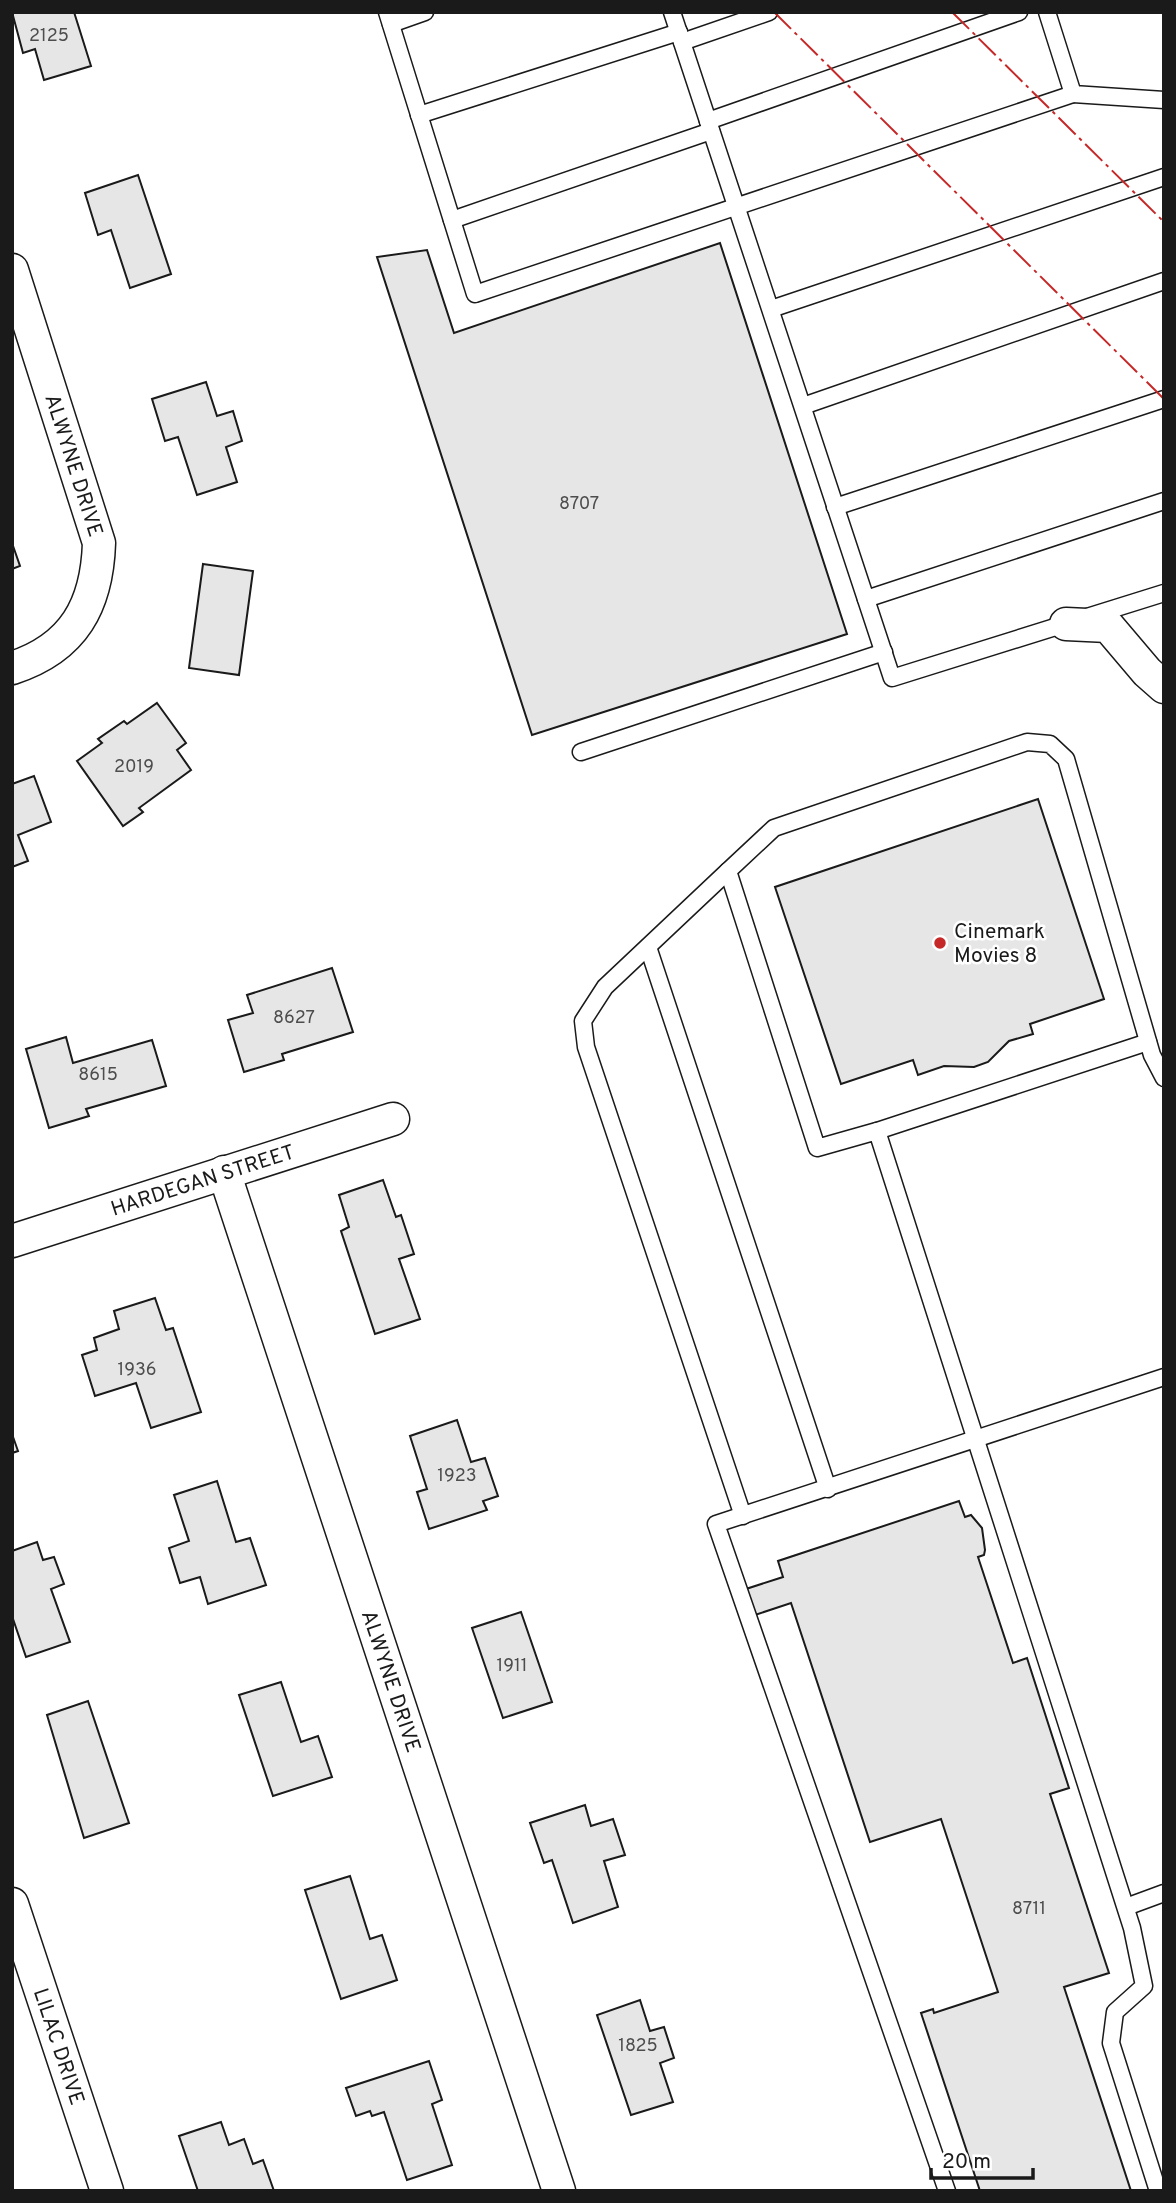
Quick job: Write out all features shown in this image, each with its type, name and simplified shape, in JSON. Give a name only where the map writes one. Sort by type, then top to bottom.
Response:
[{"type":"street","name":"ALWYNE DRIVE","points":[[12,270],[99,543],[94,590],[79,619],[47,652],[12,668]]},
{"type":"street","points":[[1066,624],[1108,626],[1147,672],[1164,687]]},
{"type":"street","name":"HARDEGAN STREET","points":[[12,1241],[393,1119]]},
{"type":"street","name":"ALWYNE DRIVE","points":[[224,1172],[559,2191]]},
{"type":"street","name":"LILAC DRIVE","points":[[12,1904],[107,2191]]},
{"type":"lane","points":[[425,12],[389,18],[475,293],[1073,94],[1164,100]]},
{"type":"lane","points":[[672,12],[892,678],[1164,593]]},
{"type":"lane","points":[[419,115],[769,12]]},
{"type":"lane","points":[[452,220],[1019,12]]},
{"type":"lane","points":[[1047,12],[1073,94]]},
{"type":"lane","points":[[771,309],[1164,177]]},
{"type":"lane","points":[[803,406],[1164,281]]},
{"type":"lane","points":[[835,507],[1164,399]]},
{"type":"lane","points":[[866,599],[1164,501]]},
{"type":"lane","points":[[581,752],[884,652]]},
{"type":"lane","points":[[743,1516],[586,1047],[583,1021],[606,987],[774,828],[1027,742],[1050,744],[1066,760],[1148,1042],[1164,1078]]},
{"type":"lane","points":[[728,871],[817,1148],[877,1131],[1148,1042]]},
{"type":"lane","points":[[648,947],[828,1489]]},
{"type":"lane","points":[[877,1131],[1126,1906],[1144,1986],[1115,2012],[1111,2043],[1158,2191]]},
{"type":"lane","points":[[947,2191],[716,1524],[977,1441],[1164,1377]]},
{"type":"lane","points":[[1126,1906],[1164,1893]]},
{"type":"building","points":[[12,12],[74,12],[91,66],[44,80],[35,49],[23,53]]},
{"type":"building","points":[[138,175],[171,274],[130,288],[111,230],[98,235],[85,193]]},
{"type":"building","points":[[720,243],[847,634],[532,735],[377,257],[427,250],[454,333]]},
{"type":"building","points":[[206,382],[217,416],[233,411],[242,441],[226,447],[237,482],[197,495],[178,437],[165,441],[152,399]]},
{"type":"building","points":[[12,543],[20,566],[12,569]]},
{"type":"building","points":[[203,564],[253,571],[239,675],[189,668]]},
{"type":"building","points":[[157,703],[186,743],[177,750],[191,770],[139,808],[143,812],[123,826],[77,761],[102,743],[98,739],[124,721],[127,724]]},
{"type":"building","points":[[34,776],[51,822],[18,835],[28,861],[12,867],[12,784]]},
{"type":"building","name":"Cinemark Movies 8","points":[[1038,799],[1104,999],[1030,1024],[1033,1034],[1009,1041],[988,1062],[974,1067],[944,1066],[918,1075],[913,1060],[841,1084],[775,887]]},
{"type":"building","points":[[332,968],[353,1032],[282,1054],[284,1060],[244,1072],[228,1020],[253,1013],[247,995]]},
{"type":"building","points":[[66,1037],[73,1063],[152,1040],[166,1086],[86,1109],[89,1116],[49,1128],[26,1049]]},
{"type":"building","points":[[383,1180],[396,1217],[401,1215],[414,1254],[399,1259],[420,1319],[375,1334],[341,1231],[349,1227],[339,1195]]},
{"type":"building","points":[[155,1298],[166,1330],[173,1328],[201,1412],[151,1428],[136,1383],[95,1396],[82,1355],[97,1350],[94,1338],[119,1329],[114,1311]]},
{"type":"building","points":[[457,1420],[471,1462],[485,1458],[498,1496],[483,1501],[487,1510],[429,1529],[417,1492],[427,1489],[410,1436]]},
{"type":"building","points":[[12,1434],[18,1451],[12,1453]]},
{"type":"building","points":[[217,1481],[236,1542],[250,1538],[266,1585],[208,1604],[200,1577],[180,1583],[169,1548],[189,1541],[174,1495]]},
{"type":"building","points":[[959,1501],[965,1517],[971,1515],[982,1528],[985,1550],[984,1555],[978,1557],[1013,1663],[1027,1658],[1069,1788],[1050,1794],[1109,1973],[1064,1987],[1131,2191],[980,2191],[921,2013],[933,2009],[934,2013],[998,1992],[941,1819],[870,1842],[791,1603],[755,1615],[746,1589],[783,1577],[778,1561]]},
{"type":"building","points":[[37,1542],[43,1560],[54,1557],[64,1584],[51,1589],[70,1642],[26,1657],[12,1616],[12,1551]]},
{"type":"building","points":[[521,1612],[552,1702],[503,1718],[472,1628]]},
{"type":"building","points":[[281,1682],[301,1742],[318,1736],[332,1777],[273,1796],[239,1695]]},
{"type":"building","points":[[88,1701],[129,1823],[84,1838],[47,1715]]},
{"type":"building","points":[[585,1805],[591,1826],[613,1819],[625,1855],[604,1861],[618,1907],[573,1923],[552,1860],[544,1863],[530,1823]]},
{"type":"building","points":[[350,1876],[370,1939],[382,1935],[397,1980],[341,1999],[305,1890]]},
{"type":"building","points":[[640,2000],[650,2031],[664,2027],[674,2058],[660,2063],[673,2102],[631,2115],[597,2015]]},
{"type":"building","points":[[429,2061],[442,2100],[432,2104],[452,2165],[407,2180],[384,2112],[372,2116],[370,2111],[356,2116],[346,2088]]},
{"type":"building","points":[[221,2122],[229,2145],[244,2139],[253,2164],[263,2160],[274,2191],[198,2191],[179,2136]]},
{"type":"power","points":[[774,12],[1164,399]]},
{"type":"power","points":[[952,12],[1164,222]]},
{"type":"place","name":"Cinemark Movies 8","points":[[940,943]]}]
